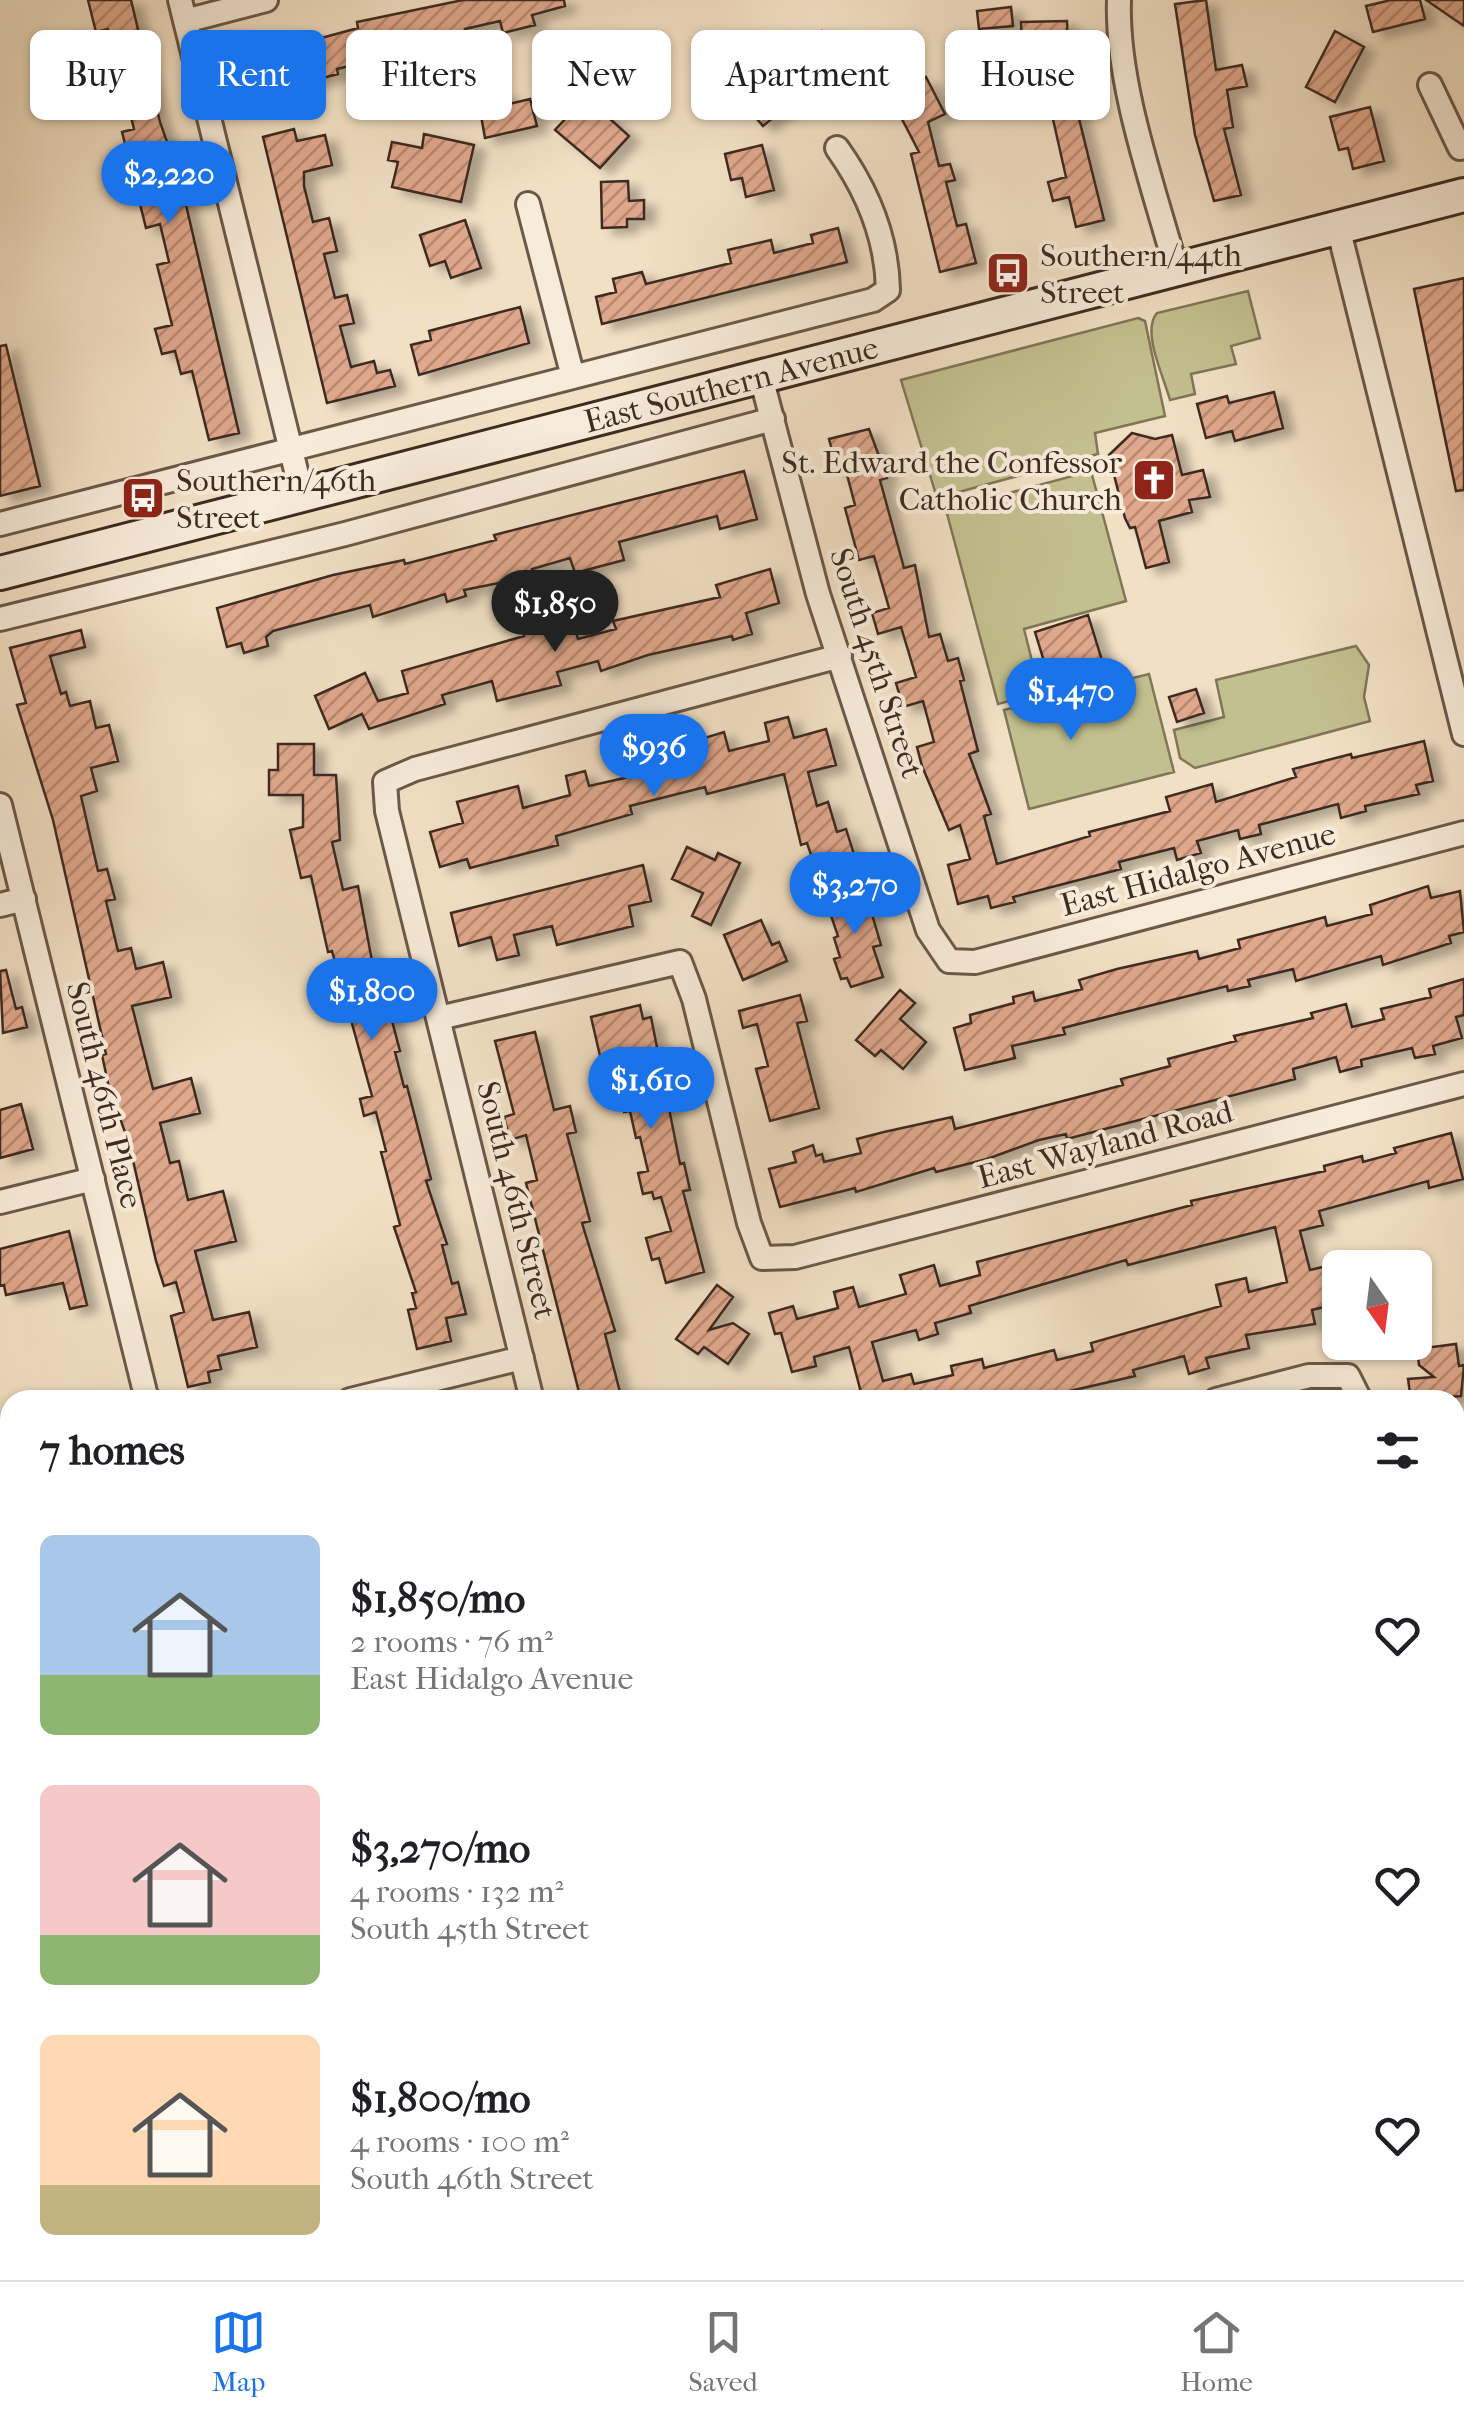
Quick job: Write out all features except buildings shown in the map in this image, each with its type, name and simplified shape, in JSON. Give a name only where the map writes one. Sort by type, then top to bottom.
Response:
[{"type":"main road","name":"East Southern Avenue","points":[[0,573],[1464,195]]},
{"type":"street","points":[[266,0],[183,11],[302,495]]},
{"type":"street","points":[[1120,0],[1118,29],[1176,270]]},
{"type":"street","points":[[1430,86],[1462,147]]},
{"type":"street","name":"East Southern Avenue","points":[[0,524],[873,300],[888,290],[888,269],[865,187],[837,148]]},
{"type":"street","points":[[528,204],[573,377]]},
{"type":"street","points":[[1338,227],[1464,734]]},
{"type":"street","name":"South 45th Street","points":[[762,377],[818,594],[928,930],[949,961]]},
{"type":"street","name":"East Southern Avenue","points":[[0,619],[345,534],[773,419]]},
{"type":"street","name":"South 46th Street","points":[[530,1390],[388,812],[384,782],[415,769],[840,656]]},
{"type":"street","name":"South 46th Place","points":[[0,805],[145,1390]]},
{"type":"street","name":"East Hidalgo Avenue","points":[[949,961],[975,962],[1464,833]]},
{"type":"street","points":[[0,906],[24,899]]},
{"type":"street","name":"East Wayland Road","points":[[439,1018],[680,962],[694,999],[749,1223],[762,1258],[795,1257],[1464,1084]]},
{"type":"street","points":[[0,1202],[92,1179]]},
{"type":"street","points":[[391,1390],[522,1358]]},
{"type":"street","points":[[1255,1390],[1309,1376],[1348,1376],[1355,1390]]},
{"type":"shaded area","points":[[1248,291],[1260,338],[1231,346],[1236,364],[1191,374],[1195,394],[1170,400],[1152,342],[1157,313]]},
{"type":"shaded area","points":[[1138,318],[1145,321],[1165,416],[1095,433],[1098,454],[937,498],[901,380]]},
{"type":"shaded area","points":[[1091,471],[1126,601],[1024,629],[1040,693],[998,704],[946,510]]},
{"type":"shaded area","points":[[1356,646],[1369,665],[1364,697],[1370,721],[1195,768],[1180,758],[1174,730],[1224,717],[1216,680]]},
{"type":"shaded area","points":[[1149,674],[1174,772],[1029,809],[1004,710]]},
{"type":"place","name":"Southern/44th Street","points":[[1008,273]]},
{"type":"place","name":"St. Edward the Confessor Catholic Church","points":[[1154,480]]},
{"type":"place","name":"Southern/46th Street","points":[[143,498]]}]
